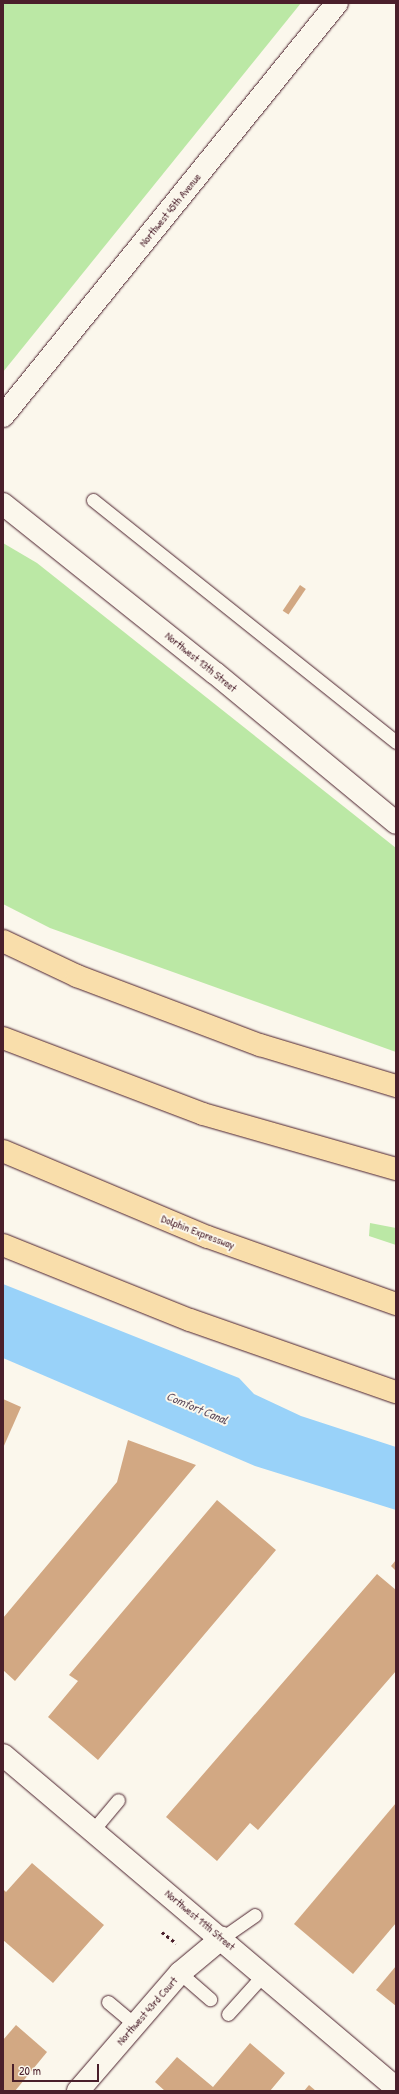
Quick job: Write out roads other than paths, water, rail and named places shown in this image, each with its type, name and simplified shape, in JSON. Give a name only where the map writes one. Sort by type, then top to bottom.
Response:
[{"type":"highway","points":[[3,942],[77,976],[253,1042],[396,1086]]},
{"type":"highway","points":[[3,1038],[203,1114],[396,1168]]},
{"type":"highway","name":"Dolphin Expressway","points":[[3,1151],[208,1237],[396,1304]]},
{"type":"highway","points":[[3,1245],[190,1320],[396,1392]]},
{"type":"street","name":"Northwest 45th Avenue","points":[[3,416],[336,3]]},
{"type":"street","name":"Northwest 13th Street","points":[[3,504],[396,823]]},
{"type":"street","name":"Northwest 11th Street","points":[[3,1755],[222,1938],[396,2088]]},
{"type":"street","name":"Northwest 43rd Court","points":[[81,2090],[180,1974],[222,1938]]},
{"type":"lane","points":[[93,500],[396,742]]},
{"type":"lane","points":[[93,1830],[118,1800]]},
{"type":"lane","points":[[222,1938],[255,1915]]},
{"type":"lane","points":[[180,1974],[210,1999]]},
{"type":"lane","points":[[228,2014],[264,1974]]},
{"type":"lane","points":[[108,2002],[135,2025]]},
{"type":"water","name":"Comfort Canal","points":[[3,1284],[239,1378],[254,1394],[301,1416],[396,1447],[396,1510],[255,1466],[3,1358]]}]
